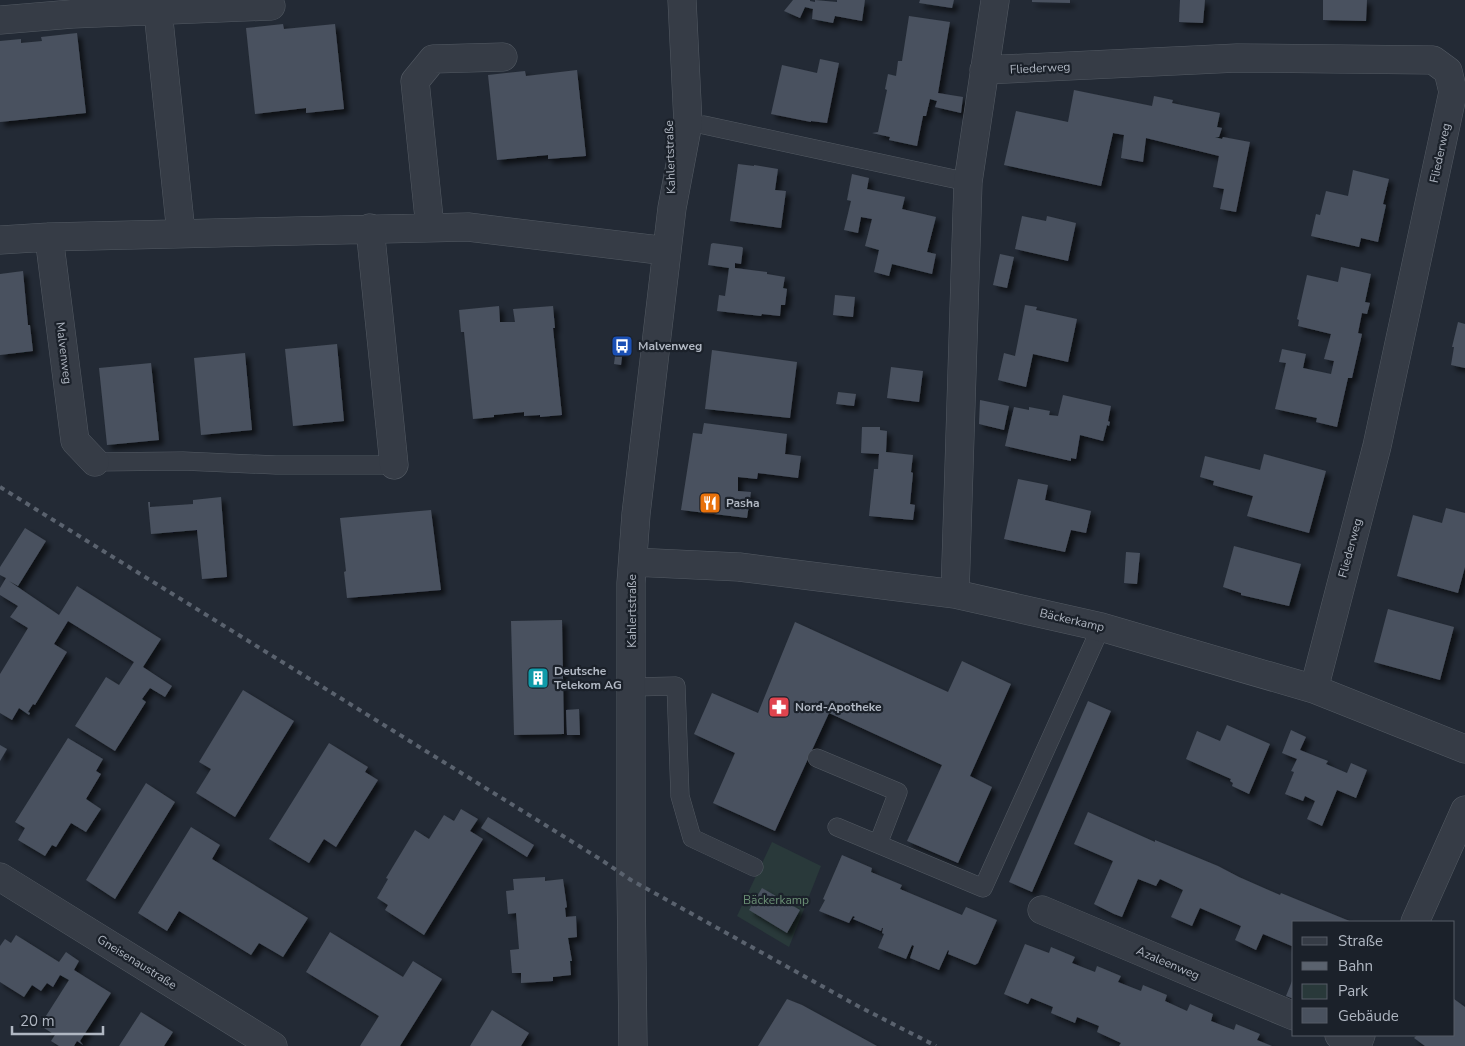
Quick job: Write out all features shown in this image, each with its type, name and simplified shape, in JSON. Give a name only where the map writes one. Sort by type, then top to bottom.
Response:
[{"type":"street","name":"Kahlertstraße","points":[[633,1046],[631,583],[636,514],[672,208],[667,137],[670,103],[683,47],[682,0]]},
{"type":"street","points":[[955,594],[968,182],[995,1]]},
{"type":"street","points":[[0,20],[72,14],[271,6]]},
{"type":"street","points":[[158,10],[181,234]]},
{"type":"street","points":[[430,228],[415,81],[433,59],[503,57]]},
{"type":"street","name":"Fliederweg","points":[[984,70],[1237,58],[1433,60],[1448,71],[1453,92],[1377,446],[1314,689]]},
{"type":"street","points":[[0,240],[370,228],[468,227],[668,251]]},
{"type":"street","points":[[370,228],[394,465]]},
{"type":"street","name":"Malvenweg","points":[[49,237],[75,441],[95,462]]},
{"type":"street","name":"Bäckerkamp","points":[[633,562],[739,567],[955,594],[1101,627],[1314,689],[1465,750]]},
{"type":"street","points":[[1414,921],[1465,810]]},
{"type":"street","name":"Gneisenaustraße","points":[[0,877],[273,1046]]},
{"type":"street","name":"Azaleenweg","points":[[1042,910],[1292,1015]]},
{"type":"street","points":[[1341,1036],[1358,1043],[1362,1036]]},
{"type":"lane","points":[[704,125],[968,182]]},
{"type":"lane","points":[[95,462],[183,461],[276,466],[394,465]]},
{"type":"lane","points":[[837,827],[983,888],[1101,627]]},
{"type":"lane","points":[[632,688],[676,686],[680,796],[692,838],[754,867]]},
{"type":"lane","points":[[817,758],[898,792],[878,844]]},
{"type":"green space","name":"Bäckerkamp","points":[[772,842],[821,866],[789,947],[737,916]]},
{"type":"building","points":[[793,0],[837,2],[837,0],[865,0],[862,21],[835,16],[833,23],[812,19],[813,9],[805,7],[800,18],[784,11]]},
{"type":"building","points":[[920,0],[954,0],[952,8],[919,3]]},
{"type":"building","points":[[1032,0],[1070,0],[1070,3],[1032,2]]},
{"type":"building","points":[[1180,0],[1205,0],[1203,23],[1179,22]]},
{"type":"building","points":[[1323,0],[1367,0],[1366,21],[1323,20]]},
{"type":"building","points":[[909,16],[950,22],[938,93],[963,97],[961,113],[935,107],[937,101],[930,99],[926,116],[923,116],[917,146],[889,140],[890,137],[872,133],[878,132],[887,90],[885,89],[888,74],[896,76],[898,61],[902,61]]},
{"type":"building","points":[[283,24],[284,29],[335,24],[344,109],[306,113],[306,108],[255,114],[246,28]]},
{"type":"building","points":[[77,33],[86,113],[0,122],[0,41],[21,39],[21,43],[42,41],[41,37]]},
{"type":"building","points":[[820,59],[839,63],[827,123],[811,122],[771,114],[782,65],[817,73]]},
{"type":"building","points":[[577,70],[586,156],[548,159],[548,155],[497,160],[488,75],[525,71],[526,76]]},
{"type":"building","points":[[1074,90],[1152,106],[1154,96],[1173,100],[1172,103],[1220,113],[1217,127],[1222,128],[1219,137],[1215,137],[1250,142],[1236,212],[1220,209],[1224,189],[1213,187],[1219,156],[1146,138],[1143,162],[1121,158],[1124,135],[1113,133],[1101,186],[1004,165],[1016,111],[1068,122]]},
{"type":"building","points":[[738,164],[778,169],[775,190],[786,191],[781,228],[730,221]]},
{"type":"building","points":[[1353,170],[1389,179],[1383,204],[1386,205],[1378,242],[1361,238],[1359,247],[1311,236],[1316,214],[1320,215],[1326,191],[1348,196]]},
{"type":"building","points":[[852,174],[869,178],[867,189],[905,197],[902,209],[936,217],[927,252],[936,254],[932,274],[892,264],[889,276],[874,272],[879,250],[865,246],[872,219],[861,217],[858,233],[844,230],[851,201],[847,200]]},
{"type":"building","points":[[1022,216],[1046,221],[1047,216],[1076,223],[1068,261],[1015,249]]},
{"type":"building","points":[[711,244],[743,248],[741,264],[735,263],[735,268],[767,272],[767,274],[785,277],[783,288],[787,289],[785,305],[781,305],[780,316],[762,314],[761,316],[717,311],[719,295],[725,296],[729,268],[708,265]]},
{"type":"building","points":[[1000,254],[1014,257],[1007,288],[993,285]]},
{"type":"building","points":[[1341,267],[1371,274],[1365,302],[1370,303],[1367,314],[1362,313],[1358,333],[1362,334],[1352,378],[1348,378],[1337,427],[1316,422],[1317,418],[1275,409],[1286,363],[1279,362],[1282,349],[1306,354],[1303,368],[1331,374],[1334,361],[1324,359],[1331,334],[1298,326],[1299,320],[1297,319],[1307,275],[1338,282]]},
{"type":"building","points":[[23,271],[28,325],[30,325],[33,351],[0,355],[0,274]]},
{"type":"building","points":[[835,295],[855,297],[853,317],[833,315]]},
{"type":"building","points":[[1025,305],[1037,307],[1036,310],[1077,319],[1068,362],[1033,354],[1026,387],[998,380],[1004,353],[1015,356]]},
{"type":"building","points":[[499,306],[500,322],[515,322],[513,309],[553,306],[555,328],[553,328],[562,415],[524,416],[524,412],[473,419],[464,332],[461,332],[459,310]]},
{"type":"building","points":[[1458,322],[1465,324],[1465,368],[1451,365],[1454,347],[1452,347]]},
{"type":"building","points":[[337,344],[344,421],[293,426],[285,349]]},
{"type":"building","points":[[616,348],[623,349],[621,365],[614,364]]},
{"type":"building","points":[[712,350],[797,362],[790,418],[705,409]]},
{"type":"building","points":[[245,353],[252,430],[201,435],[194,358]]},
{"type":"building","points":[[151,363],[159,440],[107,445],[99,368]]},
{"type":"building","points":[[891,367],[923,371],[919,402],[887,398]]},
{"type":"building","points":[[838,392],[856,394],[854,406],[836,404]]},
{"type":"building","points":[[1063,395],[1111,406],[1108,421],[1110,422],[1109,426],[1107,425],[1103,441],[1080,435],[1076,459],[1071,458],[1071,461],[1005,446],[1014,407],[1029,410],[1029,407],[1050,411],[1049,415],[1058,416]]},
{"type":"building","points":[[980,400],[1009,406],[1004,430],[979,424]]},
{"type":"building","points":[[704,423],[787,434],[785,454],[801,456],[798,478],[758,473],[757,479],[738,477],[738,491],[751,492],[747,518],[681,510],[693,433],[702,434]]},
{"type":"building","points":[[862,427],[880,427],[880,430],[887,431],[886,452],[913,455],[910,504],[915,505],[913,520],[869,516],[874,469],[878,469],[879,454],[861,453]]},
{"type":"building","points":[[1264,454],[1326,471],[1309,533],[1247,516],[1253,496],[1213,485],[1214,481],[1200,477],[1205,456],[1260,470]]},
{"type":"building","points":[[1018,479],[1048,485],[1045,500],[1091,511],[1086,533],[1071,530],[1065,552],[1004,539]]},
{"type":"building","points":[[221,497],[227,577],[202,579],[197,530],[151,534],[148,502],[150,502],[150,507],[193,504],[193,500]]},
{"type":"building","points":[[1446,508],[1465,513],[1465,567],[1458,593],[1397,576],[1413,515],[1442,523]]},
{"type":"building","points":[[431,510],[441,590],[347,598],[340,518]]},
{"type":"building","points":[[25,528],[46,541],[18,586],[9,581],[59,615],[77,586],[161,639],[143,667],[172,686],[165,697],[150,688],[142,699],[146,702],[115,751],[75,726],[106,677],[119,685],[134,662],[68,621],[54,644],[67,652],[35,705],[33,704],[28,712],[30,713],[29,715],[19,708],[12,720],[0,713],[0,674],[28,628],[10,617],[18,606],[0,595],[0,588],[6,578],[0,575],[0,567]]},
{"type":"building","points":[[1234,546],[1301,564],[1289,606],[1241,595],[1241,593],[1223,587]]},
{"type":"building","points":[[1126,552],[1140,553],[1137,584],[1124,583]]},
{"type":"building","points":[[1388,609],[1454,627],[1440,680],[1374,662]]},
{"type":"building","name":"Deutsche Telekom AG","points":[[562,620],[564,734],[514,735],[511,621]]},
{"type":"building","points":[[795,622],[948,692],[962,661],[1011,684],[970,776],[992,787],[958,863],[907,841],[942,765],[829,713],[775,831],[713,803],[735,753],[694,734],[712,693],[758,713]]},
{"type":"building","points":[[243,690],[294,721],[235,817],[196,793],[211,769],[199,762]]},
{"type":"building","points":[[1088,701],[1111,711],[1032,892],[1009,882]]},
{"type":"building","points":[[579,709],[580,735],[567,735],[566,710]]},
{"type":"building","points":[[1227,725],[1270,744],[1249,794],[1232,786],[1231,779],[1186,759],[1197,731],[1220,741]]},
{"type":"building","points":[[1291,730],[1306,737],[1300,750],[1328,761],[1326,764],[1347,773],[1351,763],[1367,770],[1356,798],[1337,790],[1322,826],[1307,819],[1315,801],[1305,796],[1303,801],[1285,794],[1294,772],[1291,771],[1297,759],[1282,753]]},
{"type":"building","points":[[68,738],[103,759],[96,771],[101,774],[86,799],[101,809],[86,832],[71,823],[56,847],[52,845],[45,856],[18,840],[25,828],[15,822]]},
{"type":"building","points":[[329,743],[368,767],[365,772],[378,780],[336,847],[324,839],[309,863],[269,839]]},
{"type":"building","points":[[0,745],[7,749],[0,761]]},
{"type":"building","points":[[146,783],[175,802],[115,899],[86,880]]},
{"type":"building","points":[[461,809],[478,819],[470,831],[483,839],[424,935],[385,910],[388,905],[377,898],[388,879],[386,878],[415,830],[429,839],[444,815],[454,821]]},
{"type":"building","points":[[1088,812],[1155,842],[1155,840],[1218,866],[1280,895],[1281,893],[1350,921],[1292,921],[1292,946],[1263,934],[1256,950],[1235,940],[1241,926],[1200,908],[1192,926],[1171,917],[1183,890],[1160,879],[1156,886],[1138,879],[1122,917],[1094,904],[1113,861],[1074,844]]},
{"type":"building","points":[[488,817],[534,845],[527,857],[481,828]]},
{"type":"building","points":[[191,827],[220,845],[212,859],[308,918],[283,957],[259,943],[251,955],[179,911],[167,931],[138,913]]},
{"type":"building","points":[[842,855],[872,868],[871,872],[902,885],[900,889],[962,915],[966,907],[997,920],[978,963],[975,965],[948,954],[948,950],[939,970],[910,958],[914,946],[912,945],[906,959],[878,948],[884,934],[882,933],[883,928],[881,931],[853,919],[855,917],[853,916],[849,923],[819,911]]},
{"type":"building","points":[[545,877],[545,881],[563,879],[567,907],[565,908],[566,917],[576,916],[577,937],[568,938],[572,961],[570,961],[571,975],[553,977],[553,981],[521,983],[521,973],[512,973],[510,950],[519,949],[516,913],[508,914],[506,891],[514,890],[513,879]]},
{"type":"building","points":[[762,888],[800,910],[787,933],[749,910]]},
{"type":"building","points":[[330,932],[403,977],[413,961],[442,979],[400,1046],[360,1046],[379,1016],[306,972]]},
{"type":"building","points":[[16,935],[59,962],[66,952],[79,961],[74,970],[111,993],[80,1041],[83,1045],[77,1041],[74,1046],[59,1046],[51,1041],[55,1035],[44,1028],[47,1023],[40,1018],[44,1019],[69,980],[60,975],[53,987],[47,983],[41,991],[32,985],[24,997],[0,982],[0,946],[5,939],[11,943]]},
{"type":"building","points":[[1025,944],[1049,953],[1051,947],[1075,957],[1072,963],[1095,972],[1097,966],[1121,976],[1118,982],[1141,991],[1143,985],[1167,995],[1165,1001],[1187,1011],[1190,1004],[1213,1014],[1211,1021],[1234,1030],[1236,1024],[1260,1034],[1257,1040],[1272,1046],[1119,1046],[1121,1043],[1097,1032],[1099,1026],[1077,1017],[1075,1023],[1051,1013],[1053,1007],[1031,998],[1028,1004],[1004,994]]},
{"type":"building","points":[[1292,981],[1292,998],[1286,996]]},
{"type":"building","points":[[787,999],[802,1005],[877,1046],[758,1046]]},
{"type":"building","points":[[1455,1000],[1465,1007],[1465,1046],[1425,1046],[1414,1038],[1416,1036],[1455,1036]]},
{"type":"building","points":[[492,1010],[529,1033],[521,1046],[470,1046]]},
{"type":"building","points":[[141,1012],[173,1032],[164,1046],[119,1046]]},
{"type":"railway","points":[[0,487],[631,880],[856,1005],[936,1046]]},
{"type":"place","name":"Malvenweg","points":[[622,346]]},
{"type":"place","name":"Pasha","points":[[710,503]]},
{"type":"place","name":"Deutsche Telekom AG","points":[[538,678]]},
{"type":"place","name":"Nord-Apotheke","points":[[779,707]]}]
